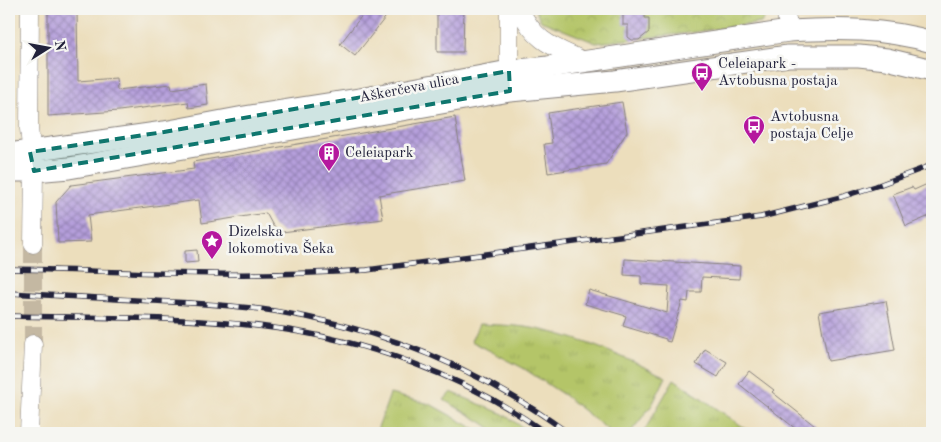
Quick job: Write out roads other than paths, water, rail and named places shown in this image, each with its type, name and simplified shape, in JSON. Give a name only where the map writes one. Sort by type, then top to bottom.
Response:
[{"type":"main road","name":"Aškerčeva ulica","points":[[32,161],[79,166],[509,81],[584,61],[788,32],[856,29],[890,33],[932,42]]},
{"type":"main road","name":"Aškerčeva ulica","points":[[509,81],[615,81],[788,56],[859,56],[888,59],[932,70]]},
{"type":"main road","points":[[9,154],[32,161]]},
{"type":"main road","points":[[9,171],[32,161]]},
{"type":"street","points":[[30,9],[29,129],[32,161],[33,244]]},
{"type":"street","points":[[509,9],[509,81]]},
{"type":"street","points":[[520,9],[526,24],[543,41],[584,61]]},
{"type":"street","points":[[785,9],[788,32]]},
{"type":"street","points":[[29,433],[33,344]]},
{"type":"tunnel","points":[[33,244],[33,344]]},
{"type":"railway","points":[[9,269],[188,274],[278,274],[367,270],[761,217],[841,197],[932,165]]},
{"type":"railway","points":[[9,293],[198,303],[244,307],[314,318],[353,328],[428,354],[500,389],[568,433]]},
{"type":"railway","points":[[9,316],[138,318],[234,323],[302,332],[339,340],[413,363],[449,378],[483,394],[546,433]]},
{"type":"place","name":"Celeiapark - Avtobusna postaja","points":[[702,92]]},
{"type":"place","name":"Avtobusna postaja Celje","points":[[754,145]]},
{"type":"place","name":"Celeiapark","points":[[329,172]]},
{"type":"place","name":"Dizelska lokomotiva Šeka","points":[[212,260]]}]
